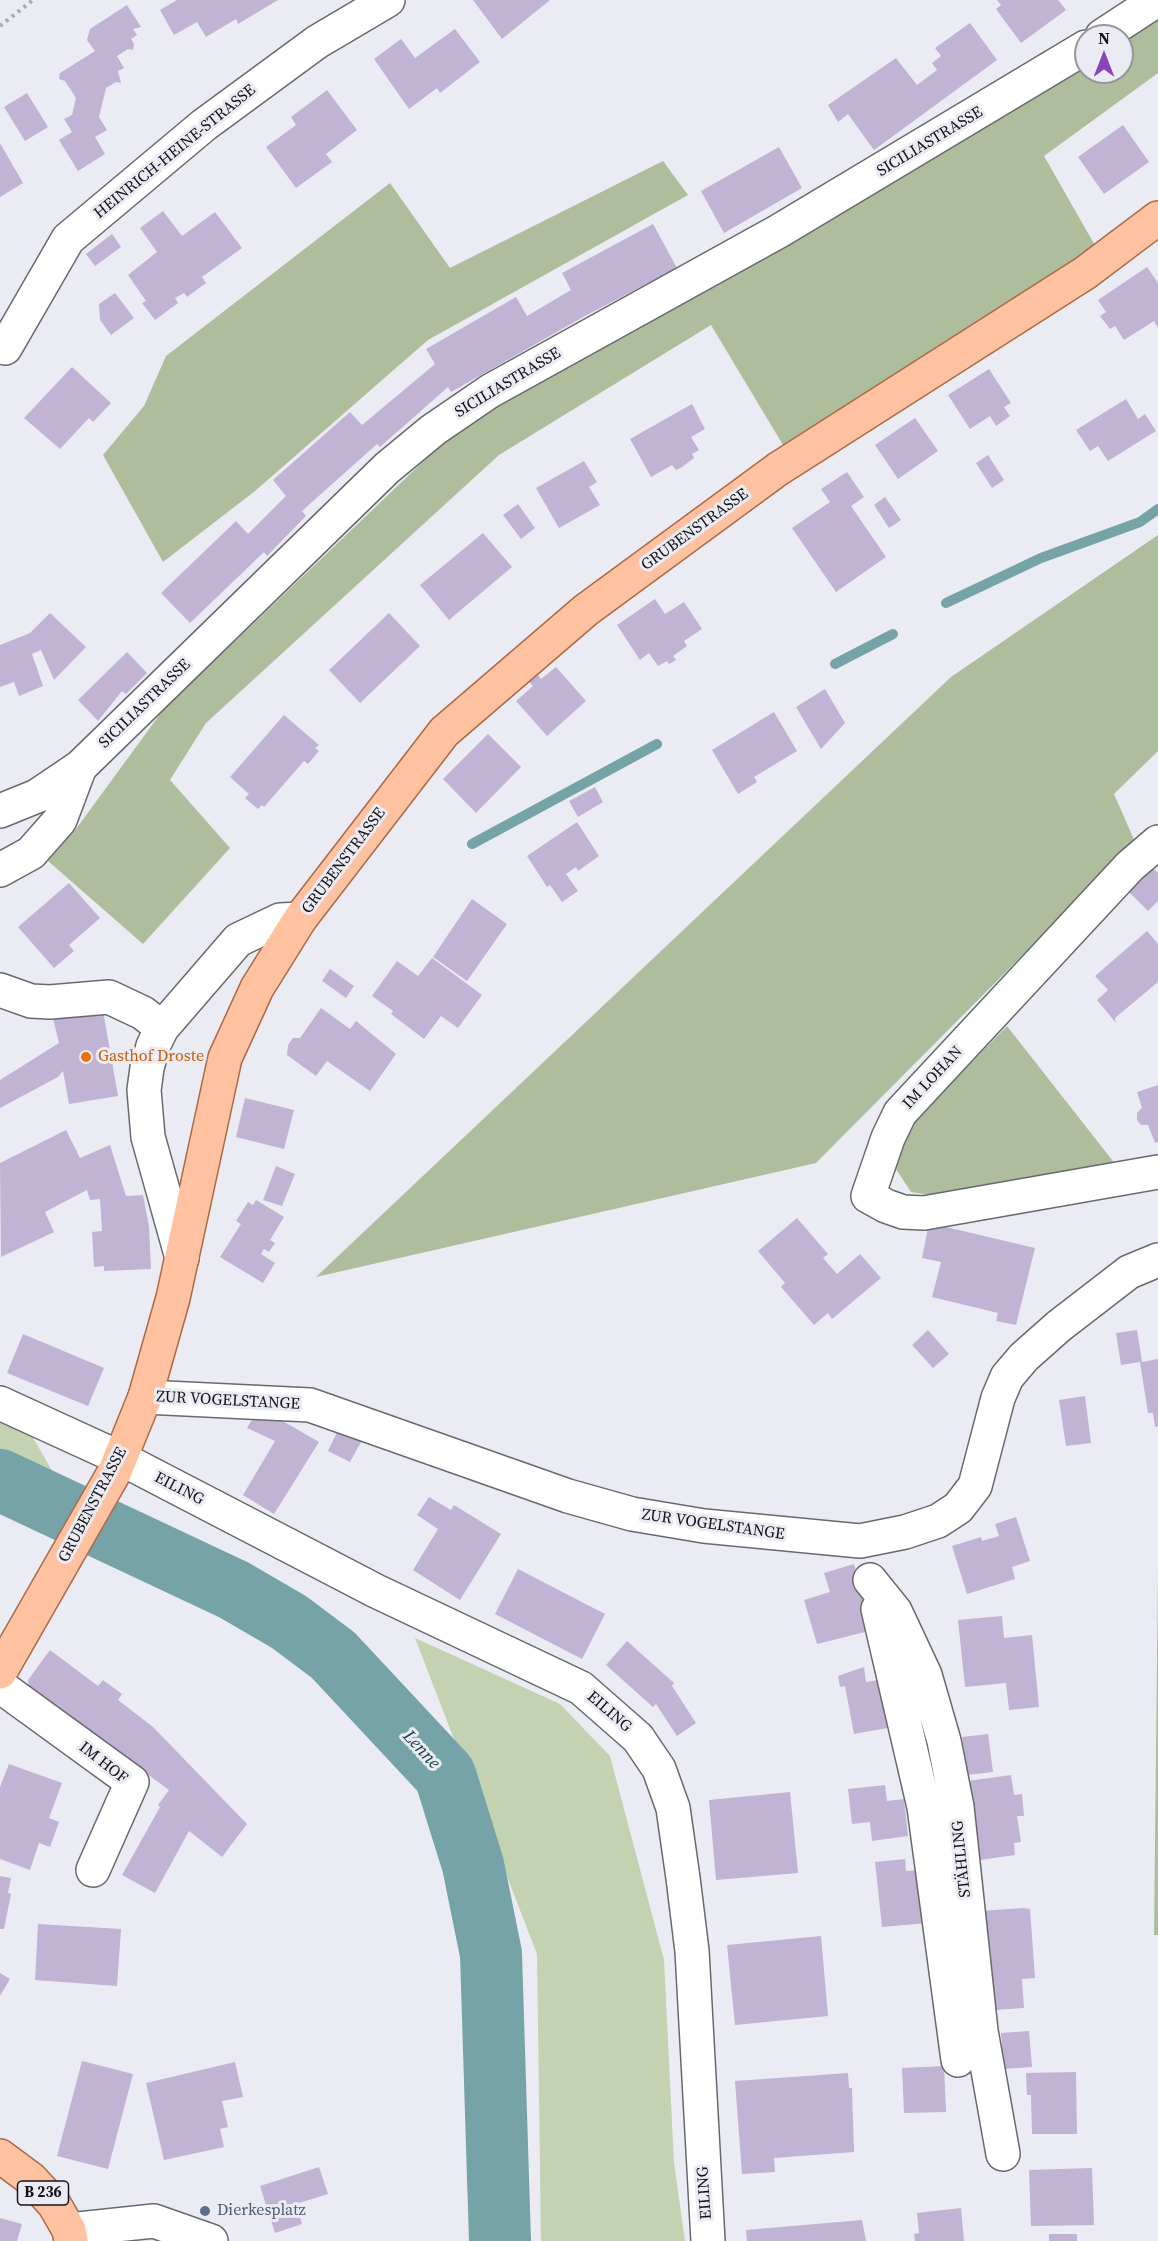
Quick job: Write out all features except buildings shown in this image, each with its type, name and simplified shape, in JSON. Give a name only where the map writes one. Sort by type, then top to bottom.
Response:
[{"type":"main road","name":"GRUBENSTRASSE","points":[[0,1672],[117,1464],[145,1397],[182,1258],[225,1058],[257,988],[300,919],[444,732],[586,610],[778,469],[1085,273],[1158,218]]},
{"type":"main road","name":"B 236","points":[[0,2156],[31,2179],[54,2204],[70,2236]]},
{"type":"street","name":"HEINRICH-HEINE-STRASSE","points":[[5,348],[68,239],[204,125],[316,42],[388,0]]},
{"type":"street","points":[[1121,24],[1158,0]]},
{"type":"street","name":"SICILIASTRASSE","points":[[0,811],[37,796],[80,767],[387,468],[433,430],[490,391],[779,231],[1074,54]]},
{"type":"street","points":[[0,870],[31,853],[60,820],[80,767]]},
{"type":"street","name":"IM LOHAN","points":[[1158,842],[1130,866],[900,1113],[888,1138],[868,1196],[903,1212],[924,1213],[1158,1172]]},
{"type":"street","name":"GRUBENSTRASSE","points":[[182,1258],[148,1137],[145,1102],[147,1068],[162,1028],[238,940],[280,920],[300,919]]},
{"type":"street","points":[[0,990],[31,1001],[50,1002],[110,997],[143,1013],[162,1028]]},
{"type":"street","name":"ZUR VOGELSTANGE","points":[[145,1397],[310,1405],[568,1496],[632,1514],[704,1526],[860,1541],[927,1525],[958,1508],[975,1486],[998,1398],[1007,1377],[1024,1357],[1129,1272],[1158,1260]]},
{"type":"street","name":"EILING","points":[[0,1403],[117,1464],[581,1688],[638,1738],[659,1769],[673,1808],[683,1878],[692,1951],[708,2241]]},
{"type":"street","name":"STÄHLING","points":[[860,1541],[924,1807],[958,2060]]},
{"type":"street","name":"STÄHLING","points":[[870,1580],[895,1611],[925,1676],[944,1741],[957,1807],[981,2031],[1003,2154]]},
{"type":"street","name":"IM HOF","points":[[0,1686],[132,1782],[93,1870]]},
{"type":"street","points":[[70,2236],[154,2221],[211,2241]]},
{"type":"path","points":[[0,26],[33,0]]},
{"type":"green space","points":[[1158,16],[1158,73],[1044,156],[1097,249],[783,445],[711,325],[499,455],[206,723],[170,780],[230,848],[143,944],[48,861],[76,829],[163,710],[455,431],[1074,66],[1074,84],[1134,84],[1134,30]]},
{"type":"green space","points":[[663,161],[688,195],[428,340],[255,491],[163,562],[103,455],[144,406],[166,356],[390,183],[450,268]]},
{"type":"green space","points":[[1158,535],[1158,751],[1114,794],[1135,842],[816,1163],[316,1277],[951,677]]},
{"type":"green space","points":[[1007,1026],[1116,1165],[949,1198],[911,1192],[894,1166],[906,1129]]},
{"type":"green space","points":[[0,1420],[32,1436],[62,1488],[0,1458]]},
{"type":"green space","points":[[1158,1570],[1158,1935],[1154,1935]]},
{"type":"green space","points":[[415,1638],[560,1704],[610,1756],[664,1960],[674,2163],[685,2241],[541,2241],[537,1954]]},
{"type":"waterway","points":[[946,603],[1041,558],[1140,522],[1158,509]]},
{"type":"waterway","points":[[835,664],[893,634]]},
{"type":"waterway","points":[[472,844],[657,744]]},
{"type":"waterway","name":"Lenne","points":[[0,1480],[234,1590],[289,1622],[333,1655],[445,1775],[473,1865],[491,1954],[500,2241]]},
{"type":"place","name":"Gasthof Droste","points":[[86,1057]]},
{"type":"place","name":"Dierkesplatz","points":[[205,2211]]}]
